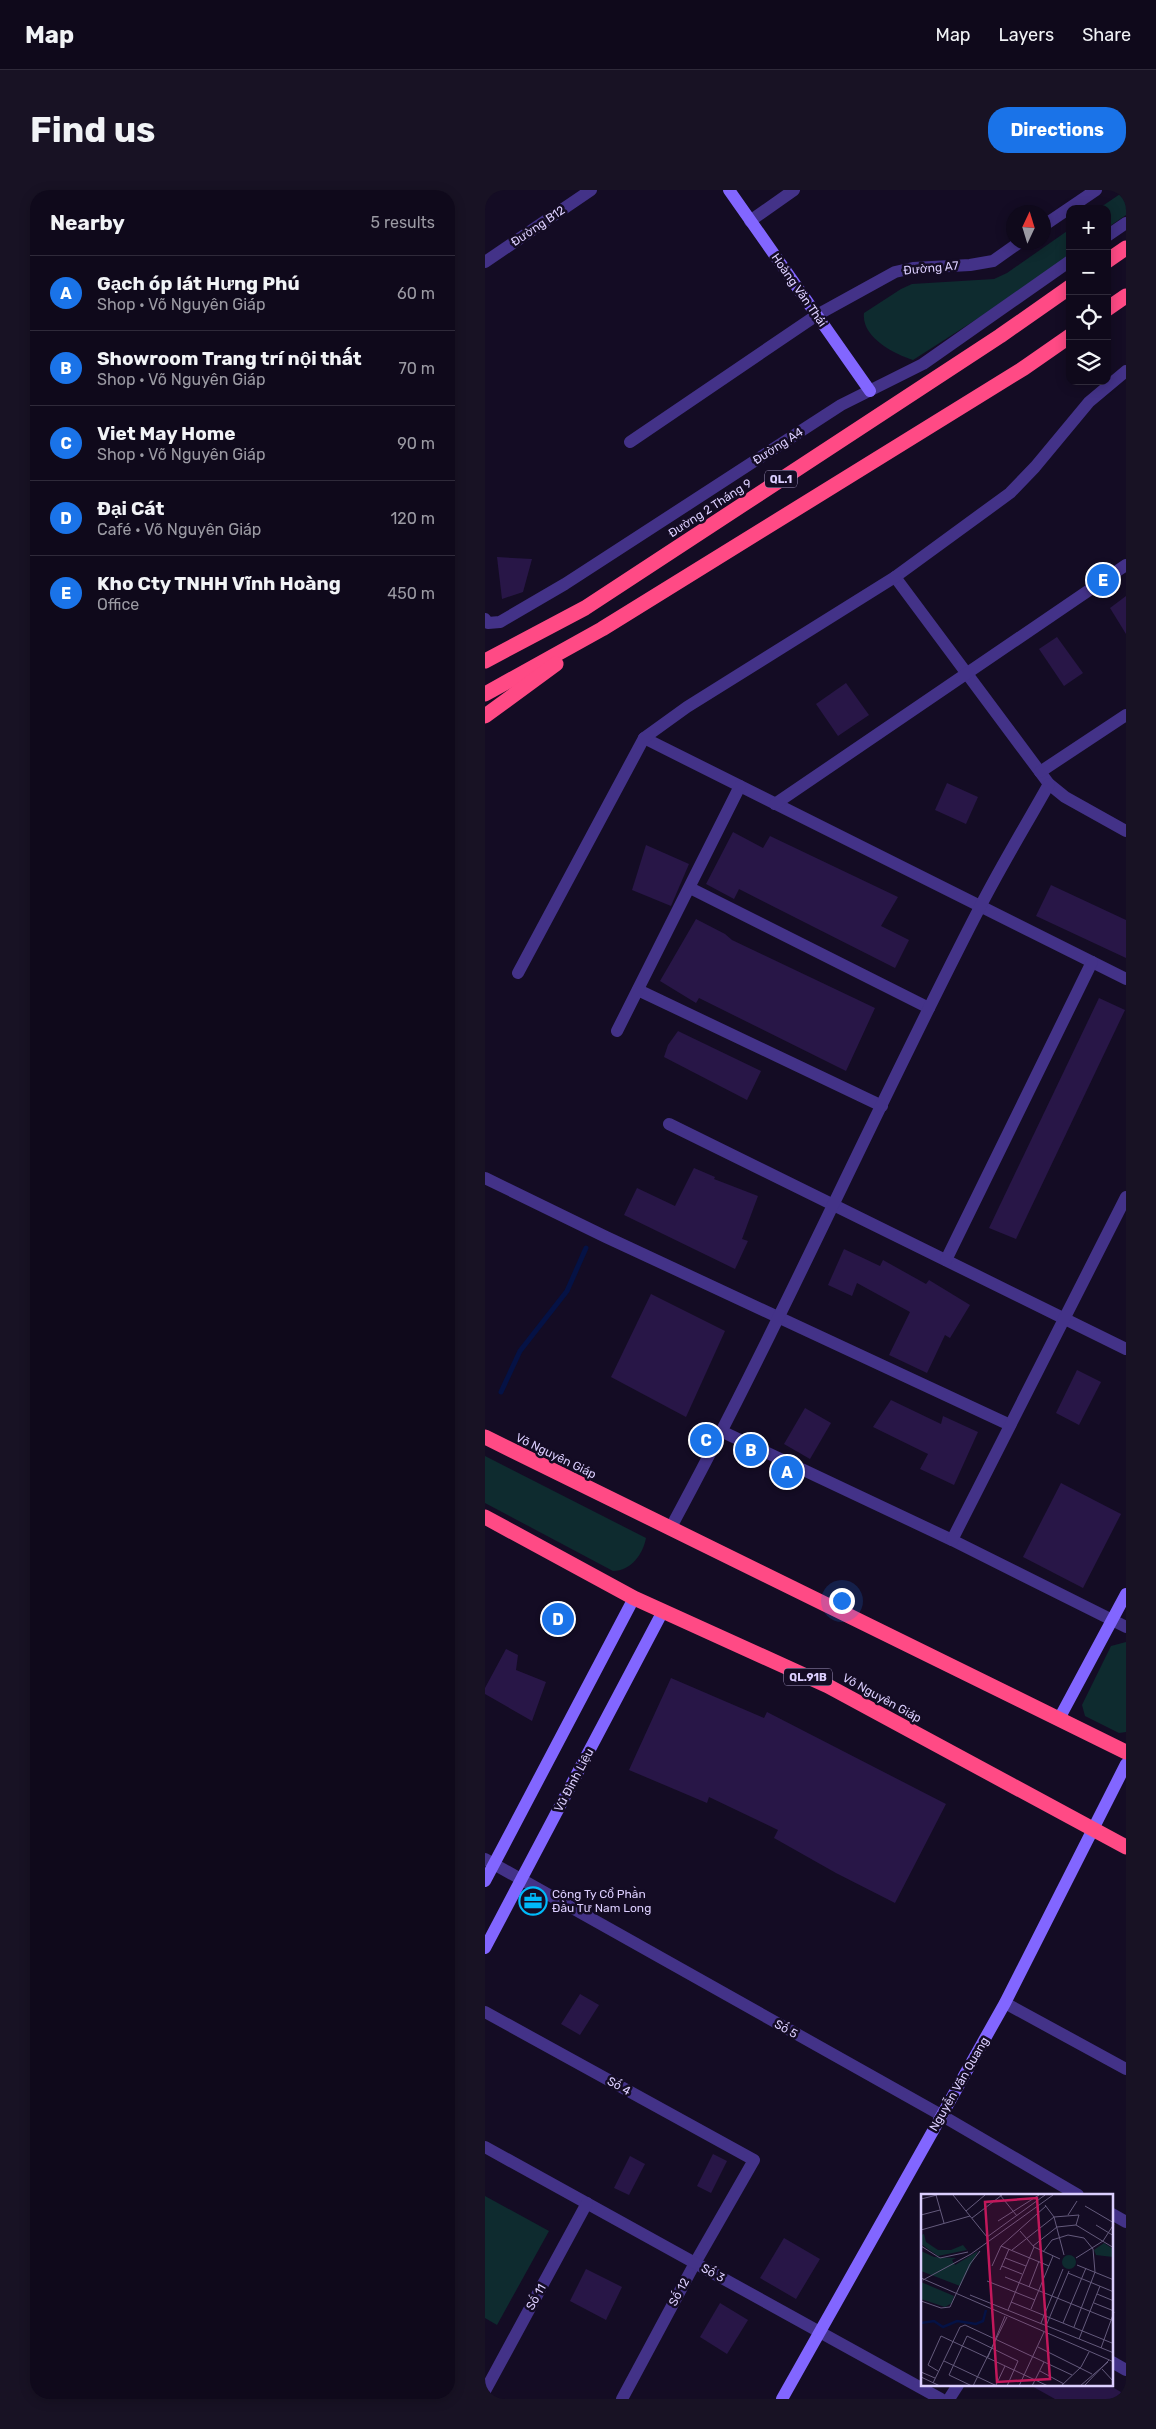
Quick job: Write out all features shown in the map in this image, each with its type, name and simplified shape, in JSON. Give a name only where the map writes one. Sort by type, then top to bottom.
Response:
[{"type":"highway","points":[[1111,258],[1126,248]]},
{"type":"highway","name":"Đường 2 Tháng 9","points":[[485,661],[585,608],[1000,336],[1066,290]]},
{"type":"highway","points":[[1111,306],[1126,296]]},
{"type":"highway","name":"QL.1","points":[[485,694],[602,629],[1024,368],[1066,339]]},
{"type":"highway","points":[[485,716],[602,629]]},
{"type":"highway","name":"Võ Nguyên Giáp","points":[[485,1437],[1126,1752]]},
{"type":"highway","name":"Võ Nguyên Giáp","points":[[485,1517],[634,1598],[828,1686],[1126,1847]]},
{"type":"street","name":"Đường B12","points":[[485,262],[591,190]]},
{"type":"street","name":"Hoàng Văn Thái","points":[[729,190],[869,391]]},
{"type":"street","points":[[750,221],[794,190]]},
{"type":"street","points":[[1051,221],[1096,190]]},
{"type":"street","points":[[1111,233],[1126,223]]},
{"type":"street","name":"Đường A7","points":[[630,442],[817,315],[895,272],[913,268],[970,265],[993,261],[1009,250]]},
{"type":"street","name":"Đường A4","points":[[485,619],[488,623],[500,622],[565,584],[841,405],[923,364],[1066,264]]},
{"type":"street","points":[[518,973],[644,738],[687,707],[895,577],[1010,493],[1089,402],[1126,371]]},
{"type":"street","points":[[775,804],[1126,565]]},
{"type":"street","points":[[895,577],[1049,784],[1065,797],[1126,831]]},
{"type":"street","points":[[1040,772],[1126,714]]},
{"type":"street","points":[[644,738],[1126,979]]},
{"type":"street","points":[[671,1529],[723,1432],[929,1008],[981,906],[1049,784]]},
{"type":"street","points":[[617,1031],[740,786]]},
{"type":"street","points":[[690,888],[929,1008]]},
{"type":"street","points":[[946,1260],[1092,962]]},
{"type":"street","points":[[638,990],[883,1106]]},
{"type":"street","points":[[669,1124],[1126,1349]]},
{"type":"street","points":[[485,1178],[1010,1425]]},
{"type":"street","points":[[952,1540],[1126,1197]]},
{"type":"street","points":[[723,1432],[952,1540],[1126,1627]]},
{"type":"street","points":[[1060,1718],[1126,1594]]},
{"type":"street","points":[[485,1881],[489,1862],[634,1598]]},
{"type":"street","name":"Vũ Đình Liệu","points":[[485,1948],[663,1611]]},
{"type":"street","name":"Nguyễn Văn Quang","points":[[782,2399],[1005,2003],[1126,1764]]},
{"type":"street","name":"Số 5","points":[[489,1862],[941,2116],[1073,2194]]},
{"type":"street","points":[[1005,2003],[1126,2069]]},
{"type":"street","name":"Số 4","points":[[485,2012],[754,2160]]},
{"type":"street","name":"Số 3","points":[[485,2147],[941,2399]]},
{"type":"street","name":"Số 12","points":[[622,2399],[695,2262],[754,2160]]},
{"type":"street","name":"Số 11","points":[[485,2391],[587,2203]]},
{"type":"street","points":[[1113,2215],[1126,2222]]},
{"type":"street","points":[[1113,2363],[1126,2370]]},
{"type":"street","points":[[949,2399],[956,2386]]},
{"type":"green space","points":[[1126,190],[1126,215],[1111,225],[1111,205],[1104,205]]},
{"type":"green space","points":[[1066,232],[1066,258],[913,360],[888,349],[880,343],[873,337],[864,322],[864,313],[912,284],[994,279],[1007,273],[1040,250],[1051,250],[1051,242]]},
{"type":"green space","points":[[485,1456],[646,1538],[639,1555],[631,1565],[613,1571],[485,1503]]},
{"type":"green space","points":[[1126,1642],[1126,1732],[1119,1733],[1085,1716],[1082,1705],[1111,1646]]},
{"type":"green space","points":[[485,2196],[549,2231],[497,2325],[485,2318]]},
{"type":"building","points":[[497,557],[532,559],[523,592],[502,599]]},
{"type":"building","points":[[1126,596],[1126,634],[1110,608]]},
{"type":"building","points":[[1057,637],[1083,673],[1064,686],[1039,649]]},
{"type":"building","points":[[846,683],[869,715],[838,736],[816,704]]},
{"type":"building","points":[[947,783],[978,797],[966,824],[935,810]]},
{"type":"building","points":[[733,832],[763,848],[770,836],[898,897],[881,926],[909,940],[895,968],[739,889],[734,899],[706,884]]},
{"type":"building","points":[[646,845],[689,864],[671,906],[632,890]]},
{"type":"building","points":[[1051,885],[1126,920],[1126,958],[1036,916]]},
{"type":"building","points":[[696,919],[725,934],[732,940],[875,1008],[846,1071],[699,998],[696,1003],[660,981]]},
{"type":"building","points":[[1099,998],[1125,1010],[1016,1239],[989,1228]]},
{"type":"building","points":[[678,1031],[761,1071],[747,1100],[664,1057],[668,1045]]},
{"type":"building","points":[[694,1168],[715,1177],[714,1179],[758,1196],[742,1239],[748,1241],[735,1269],[624,1215],[637,1188],[675,1206]]},
{"type":"building","points":[[844,1249],[880,1266],[883,1260],[926,1284],[929,1280],[970,1305],[950,1338],[945,1335],[927,1373],[889,1355],[910,1312],[857,1283],[852,1296],[828,1285]]},
{"type":"building","points":[[651,1294],[725,1331],[686,1417],[611,1377]]},
{"type":"building","points":[[1077,1370],[1101,1382],[1079,1425],[1056,1413]]},
{"type":"building","points":[[891,1400],[941,1424],[943,1416],[978,1432],[954,1485],[920,1469],[928,1454],[873,1427]]},
{"type":"building","points":[[805,1408],[831,1423],[810,1459],[784,1444]]},
{"type":"building","points":[[1061,1483],[1121,1514],[1083,1588],[1023,1557]]},
{"type":"building","points":[[506,1649],[518,1655],[516,1670],[546,1682],[532,1721],[485,1694],[485,1688]]},
{"type":"building","points":[[671,1678],[764,1718],[767,1712],[946,1804],[895,1903],[774,1838],[778,1830],[709,1797],[707,1803],[629,1770]]},
{"type":"building","points":[[580,1994],[599,2005],[580,2035],[561,2024]]},
{"type":"building","points":[[713,2154],[727,2161],[711,2193],[697,2186]]},
{"type":"building","points":[[630,2156],[645,2164],[629,2195],[614,2188]]},
{"type":"building","points":[[784,2238],[820,2259],[796,2299],[760,2278]]},
{"type":"building","points":[[586,2269],[622,2287],[606,2320],[570,2301]]},
{"type":"building","points":[[720,2303],[748,2320],[727,2354],[700,2337]]},
{"type":"building","points":[[1032,2386],[1111,2386],[1126,2395],[1126,2399],[1055,2399]]},
{"type":"waterway","points":[[501,1392],[520,1351],[567,1291],[586,1248]]},
{"type":"place","name":"Kho Cty TNHH Vĩnh Hoàng","points":[[1103,580]]},
{"type":"place","name":"Viet May Home","points":[[706,1440]]},
{"type":"place","name":"Showroom Trang trí nội thất","points":[[751,1450]]},
{"type":"place","name":"Gạch óp lát Hưng Phú","points":[[787,1472]]},
{"type":"place","name":"Đại Cát","points":[[558,1619]]},
{"type":"place","name":"Công Ty Cổ Phần Đầu Tư Nam Long","points":[[533,1901]]}]
